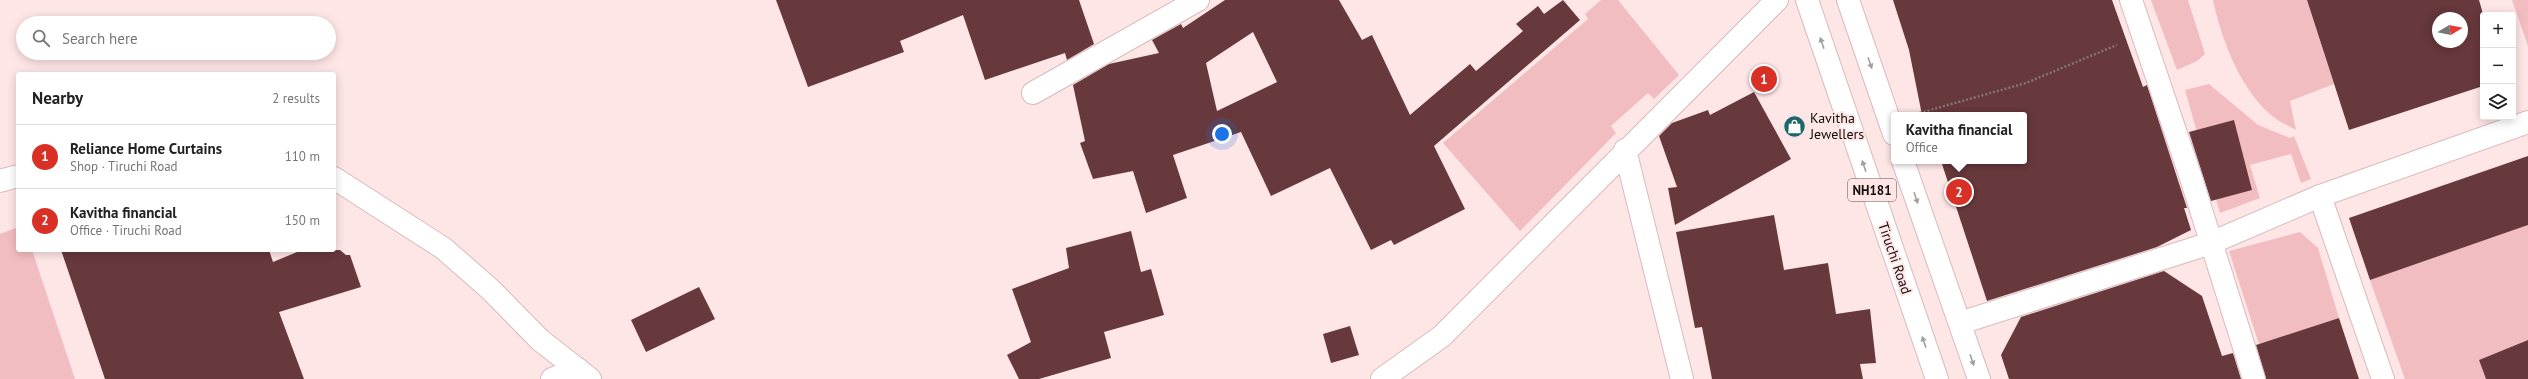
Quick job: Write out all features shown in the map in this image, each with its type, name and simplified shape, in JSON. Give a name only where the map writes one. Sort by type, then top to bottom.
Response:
[{"type":"main road","points":[[1034,93],[1198,0]]},
{"type":"main road","points":[[1382,379],[1442,336],[1625,150],[1777,0]]},
{"type":"main road","name":"Tiruchi Road","points":[[1807,0],[1937,379]]},
{"type":"main road","points":[[1848,0],[1891,125]]},
{"type":"main road","points":[[2131,0],[2254,379]]},
{"type":"main road","points":[[1960,323],[2211,243],[2320,196],[2528,122]]},
{"type":"main road","points":[[1625,150],[1682,379]]},
{"type":"main road","name":"NH181","points":[[1904,164],[1979,379]]},
{"type":"main road","points":[[0,182],[16,177]]},
{"type":"main road","points":[[336,179],[443,248],[491,290],[540,340],[584,374]]},
{"type":"main road","points":[[2320,196],[2383,379]]},
{"type":"main road","points":[[552,379],[584,374]]},
{"type":"path","points":[[1925,112],[2026,83],[2128,41],[2142,31]]},
{"type":"shaded area","points":[[1601,0],[1618,0],[1679,75],[1654,99],[1648,93],[1611,126],[1616,133],[1520,231],[1443,143],[1588,19],[1585,14]]},
{"type":"shaded area","points":[[2151,0],[2188,0],[2205,54],[2197,61],[2177,70]]},
{"type":"shaded area","points":[[2213,0],[2307,0],[2334,84],[2290,101],[2296,130],[2277,120],[2263,108],[2243,80],[2227,48],[2221,32]]},
{"type":"shaded area","points":[[2512,0],[2528,0],[2528,46]]},
{"type":"shaded area","points":[[2209,84],[2258,125],[2290,138],[2294,136],[2311,179],[2301,183],[2291,154],[2250,165],[2260,198],[2220,213],[2185,90]]},
{"type":"shaded area","points":[[2528,225],[2528,340],[2479,360],[2486,379],[2405,379],[2370,280]]},
{"type":"shaded area","points":[[16,228],[16,252],[33,252],[75,379],[0,379],[0,234]]},
{"type":"shaded area","points":[[2300,232],[2318,248],[2339,318],[2259,344],[2229,251]]},
{"type":"building","points":[[776,0],[1079,0],[1094,44],[1067,60],[1065,53],[985,80],[963,15],[900,41],[904,52],[808,87]]},
{"type":"building","points":[[1225,0],[1339,0],[1362,40],[1372,35],[1410,115],[1470,64],[1476,71],[1523,31],[1516,24],[1538,6],[1544,14],[1563,0],[1580,20],[1434,146],[1465,209],[1394,245],[1391,240],[1371,250],[1330,168],[1271,196],[1241,132],[1173,155],[1187,198],[1146,213],[1133,171],[1093,179],[1080,143],[1085,141],[1073,85],[1109,64],[1159,53],[1152,40],[1181,24],[1183,28]],"holes":[[[1253,32],[1277,82],[1217,111],[1206,63]]]},
{"type":"building","points":[[1893,0],[2112,0],[2143,87],[2147,85],[2187,208],[2184,208],[2191,230],[2157,247],[1987,301],[1942,164],[2027,164],[2027,112],[1921,112],[1909,50]]},
{"type":"building","points":[[2307,0],[2479,0],[2482,12],[2480,12],[2480,87],[2349,130]]},
{"type":"building","points":[[1754,92],[1791,159],[1675,225],[1668,188],[1677,187],[1659,136],[1672,123],[1708,110],[1710,115]]},
{"type":"building","points":[[2234,120],[2252,190],[2211,201],[2189,132]]},
{"type":"building","points":[[2528,156],[2528,225],[2370,280],[2349,218]]},
{"type":"building","points":[[1774,215],[1784,270],[1828,263],[1836,314],[1870,309],[1876,363],[1860,364],[1863,379],[1712,379],[1702,327],[1695,328],[1676,232]]},
{"type":"building","points":[[1131,231],[1141,272],[1151,269],[1164,315],[1104,332],[1111,358],[1039,379],[1019,379],[1007,355],[1031,342],[1012,289],[1069,268],[1066,248]]},
{"type":"building","points":[[336,250],[340,250],[346,255],[350,255],[361,287],[279,312],[304,379],[105,379],[62,252],[270,252],[273,262],[297,252],[336,252]]},
{"type":"building","points":[[2164,271],[2202,296],[2222,356],[2233,353],[2241,379],[2009,379],[2001,355],[2021,317]]},
{"type":"building","points":[[699,287],[715,319],[646,352],[631,320]]},
{"type":"building","points":[[2339,318],[2359,379],[2266,379],[2256,345]]},
{"type":"building","points":[[1350,326],[1359,355],[1331,363],[1323,334]]},
{"type":"building","points":[[2528,340],[2528,379],[2486,379],[2479,360]]},
{"type":"place","name":"Reliance Home Curtains","points":[[1764,79]]},
{"type":"place","name":"Kavitha Jewellers","points":[[1794,126]]},
{"type":"place","name":"Kavitha financial","points":[[1959,192]]}]
